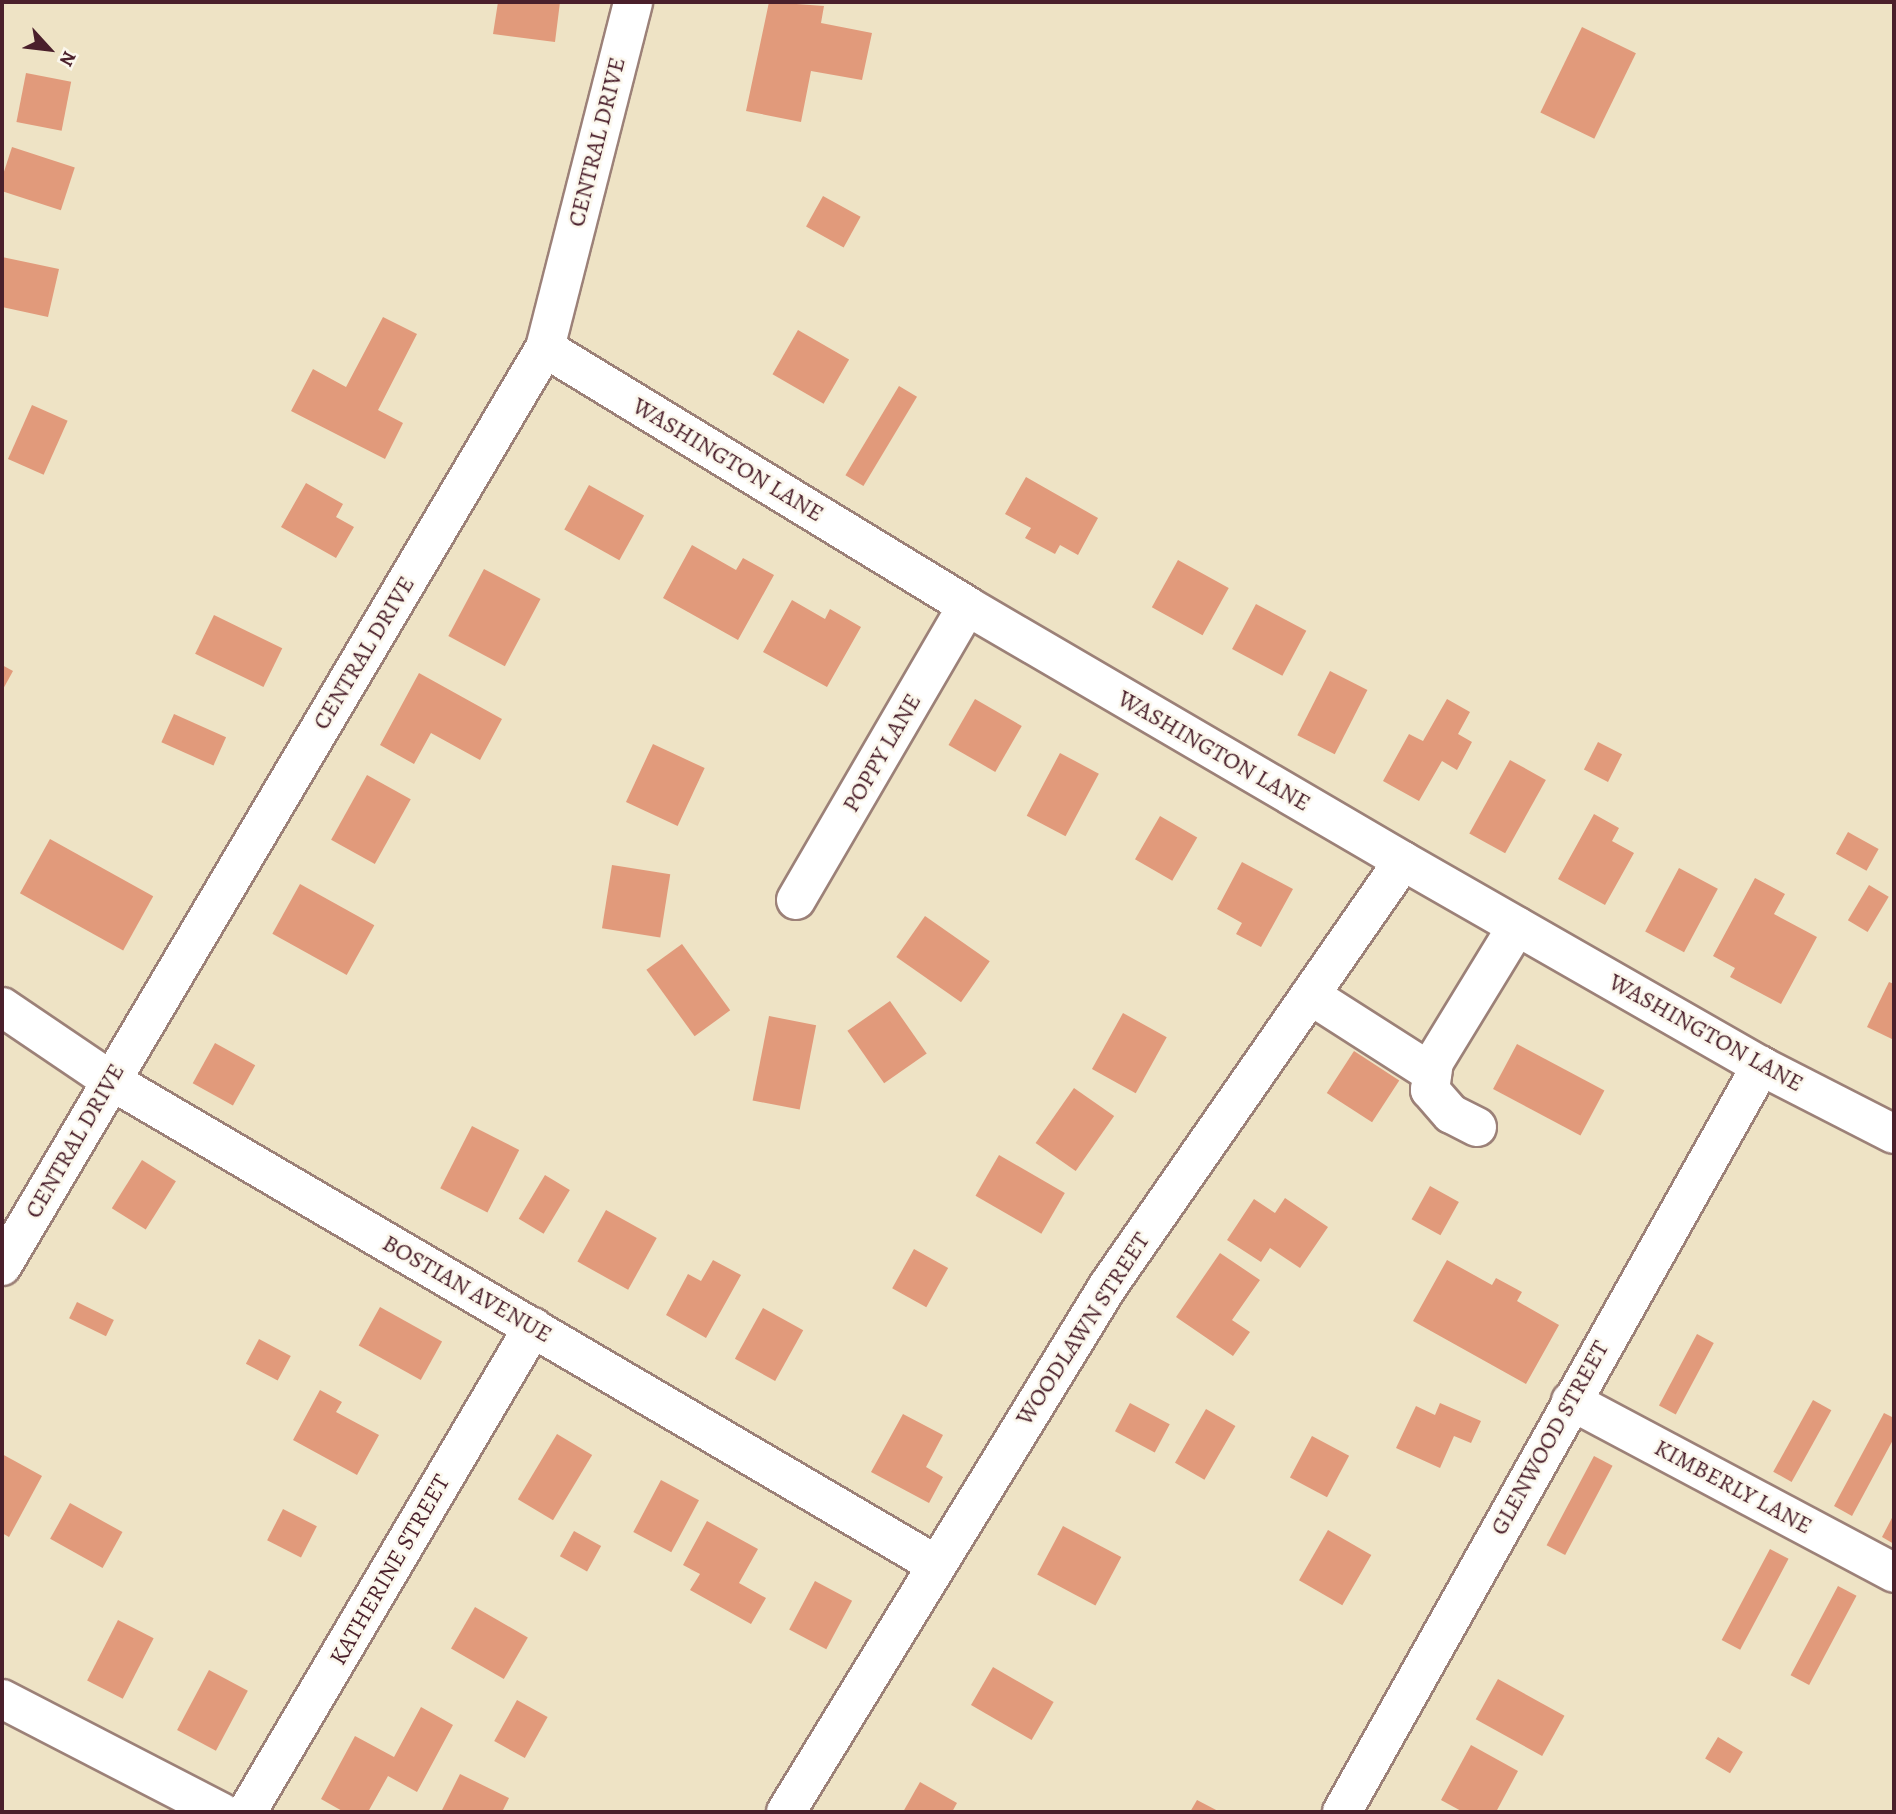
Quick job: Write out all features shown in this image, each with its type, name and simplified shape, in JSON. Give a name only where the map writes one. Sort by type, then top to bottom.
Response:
[{"type":"street","name":"CENTRAL DRIVE","points":[[2,1266],[545,348],[633,2]]},
{"type":"street","name":"WASHINGTON LANE","points":[[545,348],[967,606],[1404,861],[1762,1066],[1894,1134]]},
{"type":"street","name":"POPPY LANE","points":[[796,900],[967,606]]},
{"type":"street","name":"WOODLAWN STREET","points":[[786,1812],[935,1564],[1108,1286],[1404,861]]},
{"type":"street","points":[[1477,1127],[1451,1114],[1430,1090],[1434,1062],[1517,926]]},
{"type":"street","points":[[1310,995],[1432,1073]]},
{"type":"street","name":"BOSTIAN AVENUE","points":[[2,1007],[110,1080],[935,1564]]},
{"type":"street","name":"GLENWOOD STREET","points":[[1342,1812],[1762,1066]]},
{"type":"street","name":"KATHERINE STREET","points":[[247,1812],[533,1327]]},
{"type":"street","name":"KIMBERLY LANE","points":[[1571,1401],[1894,1573]]},
{"type":"street","points":[[5,1709],[221,1812]]},
{"type":"building","points":[[498,2],[560,2],[555,42],[493,34]]},
{"type":"building","points":[[769,2],[824,6],[821,23],[872,33],[862,80],[811,71],[801,122],[746,111]]},
{"type":"building","points":[[1582,27],[1636,53],[1594,139],[1540,112]]},
{"type":"building","points":[[26,73],[71,82],[62,131],[16,122]]},
{"type":"building","points":[[12,147],[75,167],[61,210],[2,191],[2,178]]},
{"type":"building","points":[[823,196],[861,217],[844,247],[806,227]]},
{"type":"building","points":[[2,257],[59,269],[48,317],[2,307]]},
{"type":"building","points":[[383,317],[417,334],[378,410],[403,423],[385,459],[291,411],[313,369],[346,387]]},
{"type":"building","points":[[798,330],[849,359],[824,404],[772,374]]},
{"type":"building","points":[[899,386],[917,397],[863,486],[845,475]]},
{"type":"building","points":[[32,405],[68,421],[44,475],[8,459]]},
{"type":"building","points":[[1026,477],[1098,518],[1078,555],[1060,545],[1055,554],[1025,538],[1031,528],[1005,514]]},
{"type":"building","points":[[306,483],[343,504],[336,517],[354,527],[336,558],[281,527]]},
{"type":"building","points":[[589,485],[644,516],[619,560],[564,530]]},
{"type":"building","points":[[692,545],[736,570],[743,558],[774,575],[738,640],[663,598]]},
{"type":"building","points":[[1178,560],[1229,588],[1203,635],[1152,607]]},
{"type":"building","points":[[484,569],[541,599],[505,666],[448,636]]},
{"type":"building","points":[[792,600],[825,619],[830,609],[861,627],[827,687],[763,652]]},
{"type":"building","points":[[1256,604],[1306,631],[1282,676],[1232,649]]},
{"type":"building","points":[[214,615],[282,648],[263,687],[195,654]]},
{"type":"building","points":[[2,665],[13,671],[2,691]]},
{"type":"building","points":[[1330,671],[1367,690],[1335,754],[1297,735]]},
{"type":"building","points":[[419,673],[502,719],[480,760],[431,733],[414,764],[380,745]]},
{"type":"building","points":[[975,699],[1022,726],[995,772],[948,745]]},
{"type":"building","points":[[1447,699],[1470,712],[1458,734],[1472,742],[1457,770],[1442,761],[1419,801],[1383,781],[1409,734],[1423,741]]},
{"type":"building","points":[[174,714],[226,737],[213,766],[161,742]]},
{"type":"building","points":[[1598,742],[1622,754],[1608,782],[1584,770]]},
{"type":"building","points":[[653,744],[705,768],[678,826],[626,802]]},
{"type":"building","points":[[1060,753],[1099,774],[1066,836],[1027,816]]},
{"type":"building","points":[[1510,760],[1546,780],[1505,853],[1469,833]]},
{"type":"building","points":[[367,775],[411,799],[375,864],[331,840]]},
{"type":"building","points":[[1594,814],[1619,828],[1612,841],[1634,853],[1605,905],[1558,879]]},
{"type":"building","points":[[1160,816],[1197,838],[1172,881],[1135,859]]},
{"type":"building","points":[[1848,832],[1879,849],[1866,871],[1836,854]]},
{"type":"building","points":[[50,839],[153,896],[123,950],[20,893]]},
{"type":"building","points":[[1242,862],[1293,889],[1261,947],[1236,934],[1242,923],[1217,909]]},
{"type":"building","points":[[612,865],[670,874],[660,937],[602,928]]},
{"type":"building","points":[[1679,868],[1718,889],[1684,952],[1645,932]]},
{"type":"building","points":[[1755,878],[1785,894],[1774,914],[1817,937],[1781,1004],[1730,977],[1735,968],[1713,956]]},
{"type":"building","points":[[300,884],[374,925],[347,975],[272,934]]},
{"type":"building","points":[[1869,885],[1889,897],[1868,932],[1848,920]]},
{"type":"building","points":[[925,916],[990,961],[961,1002],[896,957]]},
{"type":"building","points":[[682,944],[730,1010],[695,1036],[646,970]]},
{"type":"building","points":[[1889,982],[1894,984],[1894,1040],[1867,1027]]},
{"type":"building","points":[[890,1001],[927,1053],[884,1083],[847,1031]]},
{"type":"building","points":[[1123,1013],[1167,1037],[1136,1093],[1092,1069]]},
{"type":"building","points":[[769,1016],[816,1025],[800,1110],[753,1100]]},
{"type":"building","points":[[215,1043],[255,1065],[233,1106],[193,1083]]},
{"type":"building","points":[[1517,1044],[1604,1090],[1580,1136],[1493,1089]]},
{"type":"building","points":[[1354,1051],[1399,1080],[1372,1122],[1327,1093]]},
{"type":"building","points":[[1074,1088],[1114,1116],[1076,1171],[1036,1143]]},
{"type":"building","points":[[472,1126],[519,1150],[487,1212],[440,1188]]},
{"type":"building","points":[[999,1155],[1065,1193],[1041,1234],[976,1196]]},
{"type":"building","points":[[142,1160],[176,1181],[146,1230],[112,1208]]},
{"type":"building","points":[[545,1175],[570,1190],[544,1234],[519,1219]]},
{"type":"building","points":[[1430,1186],[1459,1202],[1440,1235],[1412,1219]]},
{"type":"building","points":[[1285,1198],[1328,1227],[1300,1268],[1270,1248],[1261,1262],[1227,1240],[1254,1199],[1275,1213]]},
{"type":"building","points":[[606,1210],[657,1238],[628,1290],[577,1262]]},
{"type":"building","points":[[914,1249],[948,1268],[926,1307],[892,1288]]},
{"type":"building","points":[[1220,1253],[1260,1280],[1232,1320],[1250,1332],[1233,1356],[1176,1317]]},
{"type":"building","points":[[713,1260],[741,1275],[706,1338],[666,1315],[688,1274],[701,1281]]},
{"type":"building","points":[[1447,1260],[1492,1285],[1496,1278],[1522,1292],[1517,1301],[1559,1325],[1526,1384],[1413,1321]]},
{"type":"building","points":[[77,1302],[114,1320],[106,1336],[69,1318]]},
{"type":"building","points":[[380,1307],[442,1341],[421,1380],[359,1345]]},
{"type":"building","points":[[763,1308],[803,1330],[775,1381],[735,1359]]},
{"type":"building","points":[[1697,1334],[1714,1343],[1676,1414],[1659,1406]]},
{"type":"building","points":[[259,1339],[291,1356],[278,1381],[246,1364]]},
{"type":"building","points":[[320,1390],[342,1402],[336,1412],[379,1435],[357,1475],[293,1440]]},
{"type":"building","points":[[1813,1400],[1831,1410],[1792,1482],[1773,1472]]},
{"type":"building","points":[[1130,1403],[1170,1424],[1155,1452],[1115,1431]]},
{"type":"building","points":[[1440,1403],[1481,1421],[1471,1443],[1454,1436],[1440,1468],[1396,1448],[1416,1406],[1435,1415]]},
{"type":"building","points":[[1206,1409],[1235,1426],[1204,1480],[1175,1463]]},
{"type":"building","points":[[1884,1413],[1894,1418],[1894,1438],[1852,1516],[1834,1506]]},
{"type":"building","points":[[903,1414],[943,1435],[926,1467],[943,1477],[929,1503],[871,1472]]},
{"type":"building","points":[[557,1434],[592,1455],[553,1520],[518,1499]]},
{"type":"building","points":[[1312,1436],[1349,1456],[1327,1497],[1290,1477]]},
{"type":"building","points":[[2,1454],[42,1476],[9,1537],[2,1533]]},
{"type":"building","points":[[1594,1456],[1613,1466],[1565,1555],[1547,1545]]},
{"type":"building","points":[[661,1480],[699,1500],[671,1552],[633,1532]]},
{"type":"building","points":[[70,1503],[122,1532],[103,1568],[50,1539]]},
{"type":"building","points":[[283,1509],[317,1526],[301,1557],[267,1540]]},
{"type":"building","points":[[1894,1514],[1894,1544],[1882,1537]]},
{"type":"building","points":[[707,1521],[758,1549],[739,1583],[766,1598],[751,1624],[690,1590],[700,1574],[683,1565]]},
{"type":"building","points":[[1063,1526],[1121,1557],[1095,1606],[1037,1575]]},
{"type":"building","points":[[1328,1530],[1371,1555],[1342,1605],[1299,1580]]},
{"type":"building","points":[[574,1531],[601,1546],[587,1571],[560,1556]]},
{"type":"building","points":[[1770,1549],[1789,1559],[1740,1650],[1722,1640]]},
{"type":"building","points":[[815,1581],[852,1601],[826,1649],[789,1630]]},
{"type":"building","points":[[1838,1586],[1857,1596],[1809,1685],[1791,1675]]},
{"type":"building","points":[[475,1607],[528,1638],[504,1679],[451,1649]]},
{"type":"building","points":[[118,1620],[154,1638],[123,1699],[87,1681]]},
{"type":"building","points":[[993,1667],[1054,1702],[1032,1740],[971,1705]]},
{"type":"building","points":[[209,1670],[248,1691],[216,1751],[177,1730]]},
{"type":"building","points":[[1498,1679],[1564,1716],[1542,1756],[1476,1719]]},
{"type":"building","points":[[517,1700],[548,1717],[525,1758],[494,1741]]},
{"type":"building","points":[[421,1707],[453,1725],[417,1792],[388,1776],[368,1812],[344,1812],[321,1799],[355,1736],[394,1757]]},
{"type":"building","points":[[1718,1737],[1743,1752],[1730,1773],[1705,1758]]},
{"type":"building","points":[[1471,1745],[1518,1771],[1496,1812],[1463,1812],[1441,1800]]},
{"type":"building","points":[[460,1774],[509,1798],[502,1812],[441,1812]]},
{"type":"building","points":[[920,1782],[957,1803],[952,1812],[903,1812]]},
{"type":"building","points":[[1197,1800],[1220,1812],[1190,1812]]}]
